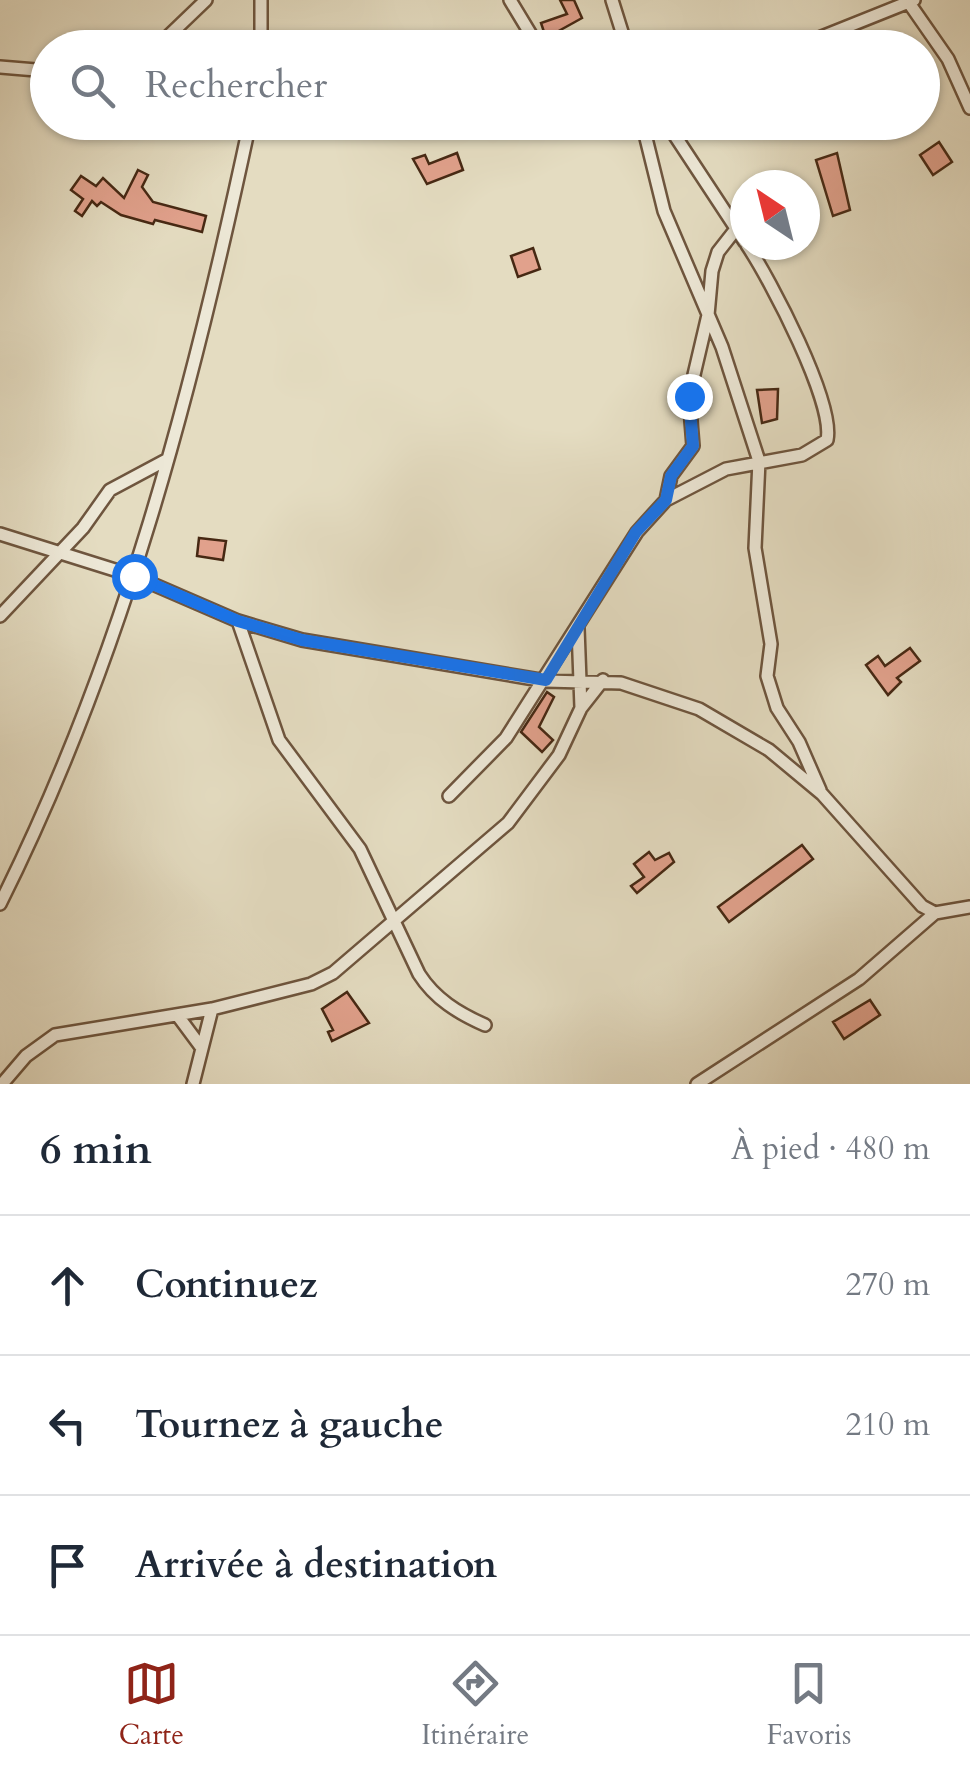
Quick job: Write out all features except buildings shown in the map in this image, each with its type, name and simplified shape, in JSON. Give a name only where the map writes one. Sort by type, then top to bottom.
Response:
[{"type":"street","points":[[175,30],[206,0]]},
{"type":"street","points":[[261,0],[262,30]]},
{"type":"street","points":[[263,16],[269,0]]},
{"type":"street","points":[[510,0],[529,30]]},
{"type":"street","points":[[612,0],[621,30]]},
{"type":"street","points":[[838,30],[910,1],[929,30]]},
{"type":"street","points":[[940,47],[956,72],[970,108]]},
{"type":"street","points":[[0,67],[30,70]]},
{"type":"street","points":[[0,904],[41,823],[134,576],[210,311],[246,140]]},
{"type":"street","points":[[646,140],[664,212],[708,316],[759,461],[755,548],[771,644],[767,676],[777,708],[799,742],[822,794]]},
{"type":"street","points":[[678,140],[730,219]]},
{"type":"street","points":[[666,500],[671,476],[693,446],[689,396],[708,316],[712,271],[718,252],[730,236]]},
{"type":"street","points":[[449,796],[506,738],[636,532],[666,500],[726,469],[821,448],[829,426],[791,326],[755,260]]},
{"type":"street","points":[[0,616],[58,556],[110,490],[168,458]]},
{"type":"street","points":[[0,534],[58,556],[134,576],[238,621],[365,652],[546,680],[603,680],[699,709],[737,728],[822,794],[910,894],[936,913]]},
{"type":"street","points":[[238,621],[279,740],[360,849],[429,989],[459,1013],[485,1024]]},
{"type":"street","points":[[578,628],[583,680],[581,708]]},
{"type":"street","points":[[2,1084],[26,1056],[55,1034],[212,1010],[312,984],[356,956],[508,824],[559,755],[581,708],[603,680]]},
{"type":"street","points":[[698,1084],[860,979],[936,913],[970,907]]},
{"type":"street","points":[[193,1084],[212,1010]]},
{"type":"street","points":[[178,1016],[201,1047]]},
{"type":"route","points":[[134,576],[238,621],[302,640],[381,656],[546,680],[636,532],[666,500],[671,476],[693,446],[689,396]]}]
